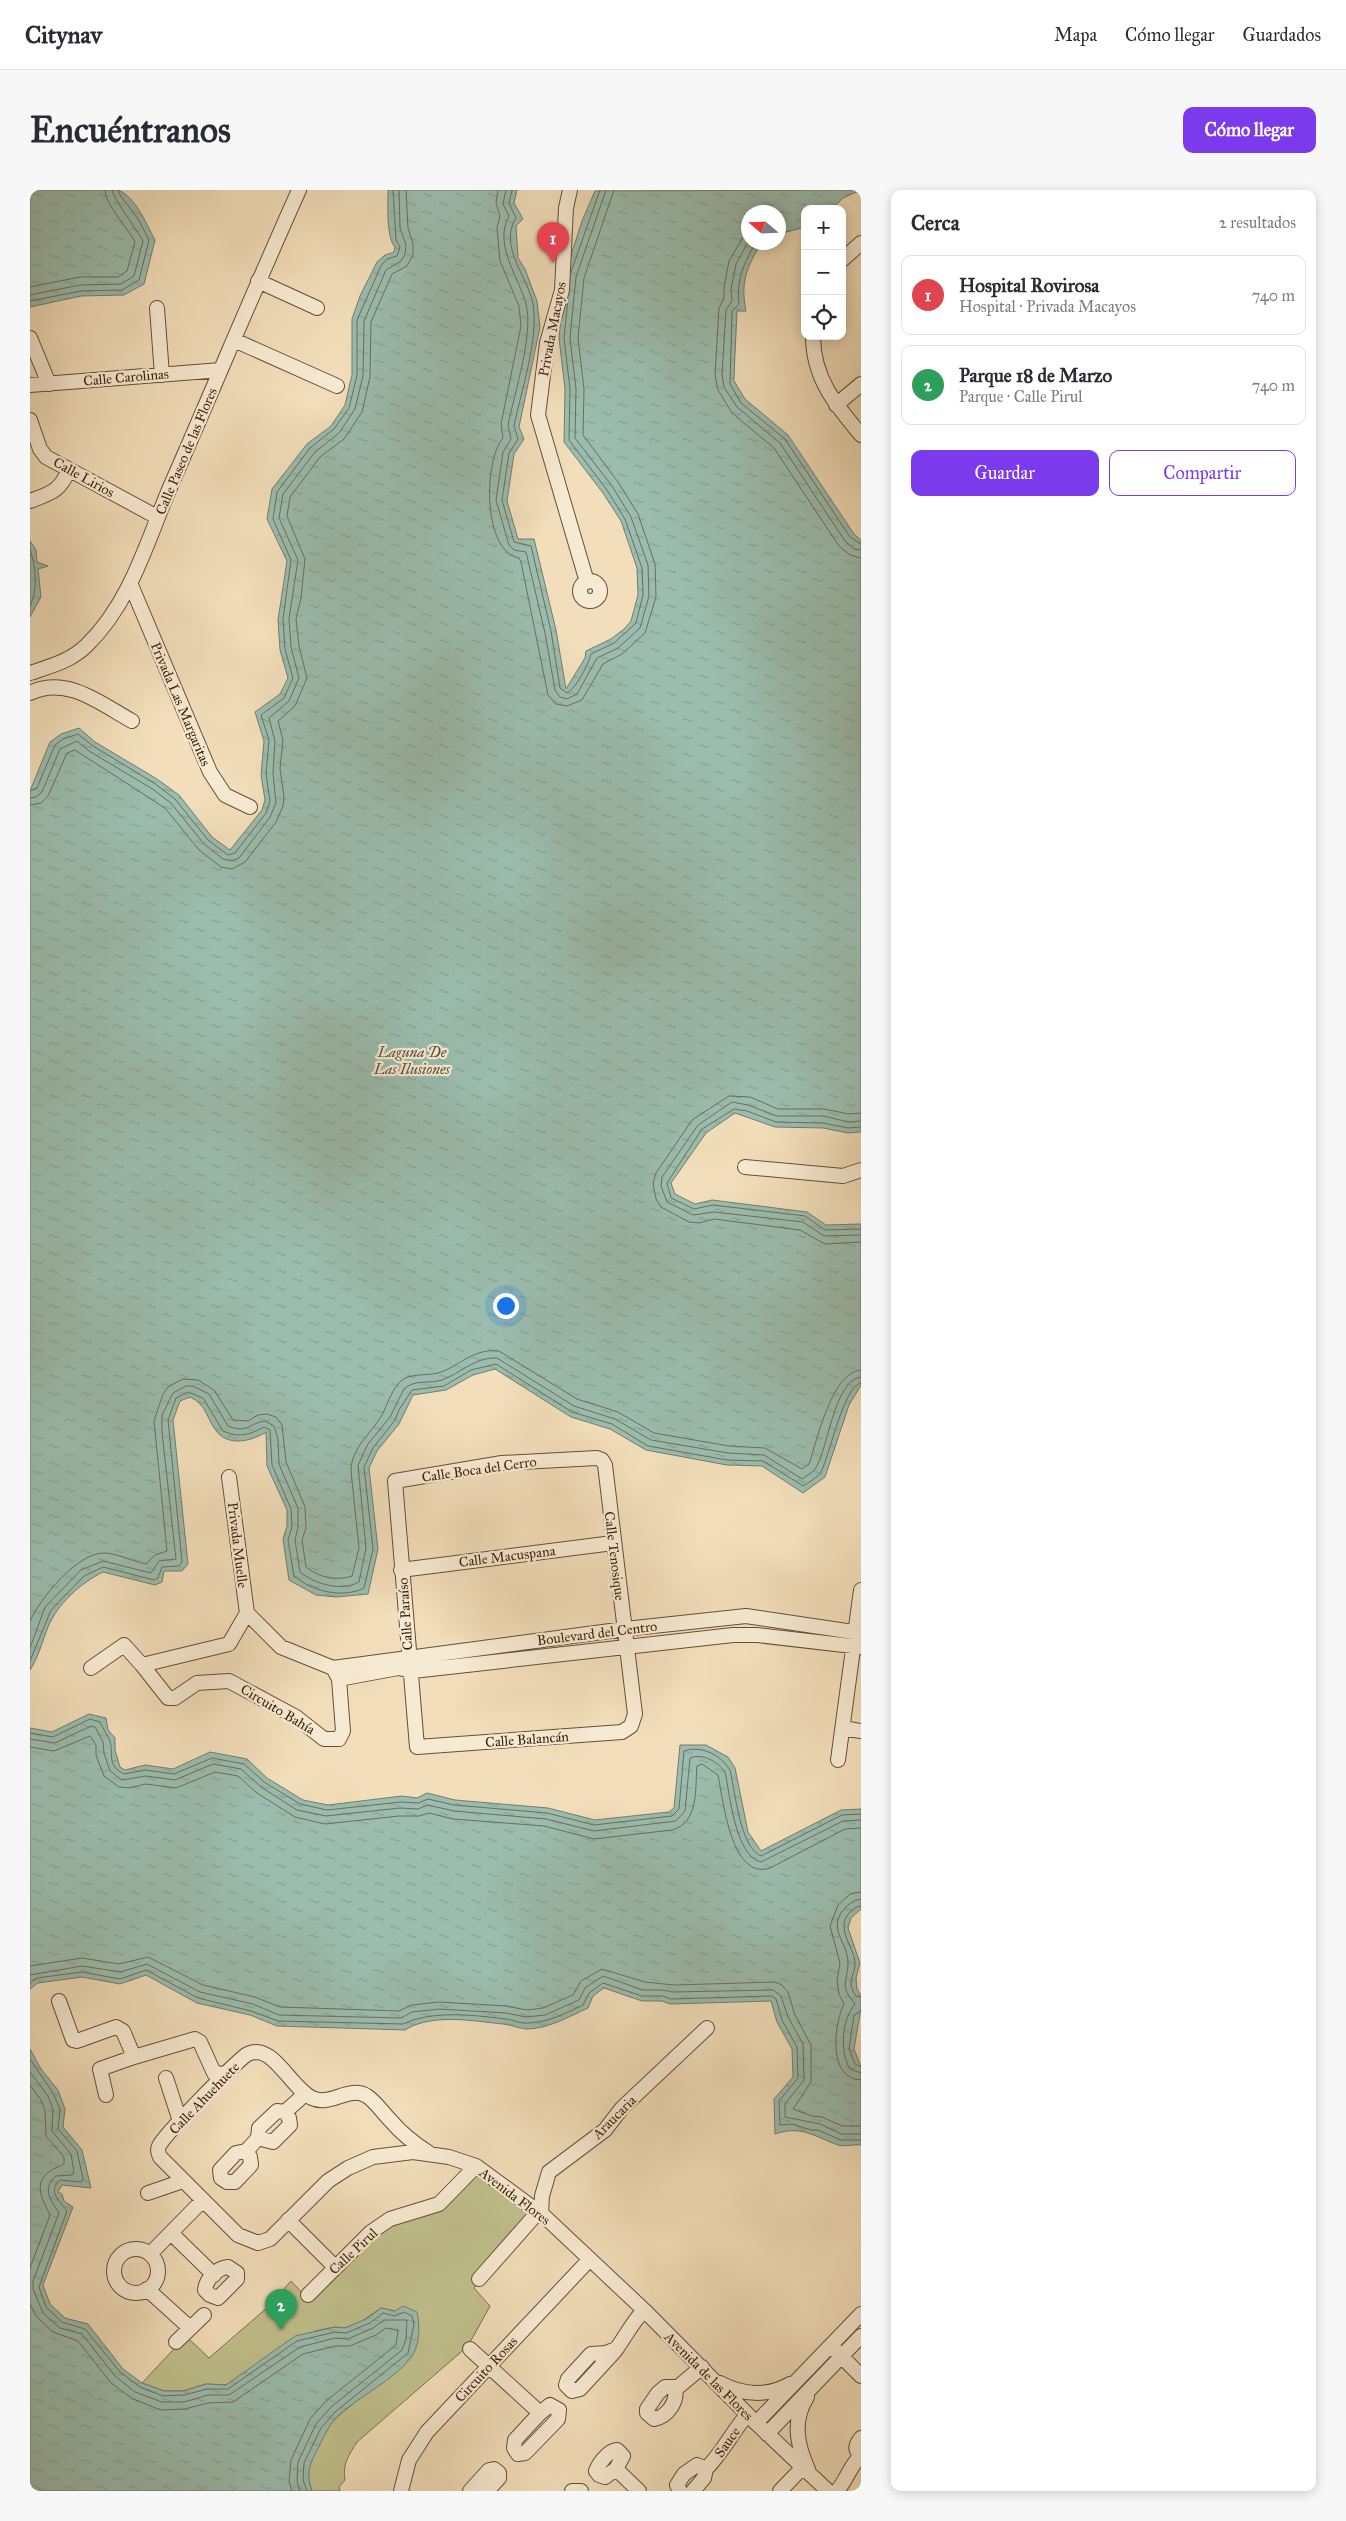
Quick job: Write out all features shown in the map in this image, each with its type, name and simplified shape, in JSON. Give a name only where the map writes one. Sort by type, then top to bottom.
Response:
[{"type":"street","name":"Calle Paseo de las Flores","points":[[34,671],[70,658],[87,645],[114,612],[131,585],[157,517],[299,190]]},
{"type":"street","name":"Privada Macayos","points":[[570,190],[566,208],[562,290],[550,330],[538,410],[539,424],[587,582]]},
{"type":"street","points":[[846,256],[861,243]]},
{"type":"street","points":[[258,281],[318,308]]},
{"type":"street","points":[[157,308],[162,374]]},
{"type":"street","points":[[30,338],[49,384]]},
{"type":"street","points":[[234,340],[336,386]]},
{"type":"street","points":[[814,340],[818,372],[826,390],[836,405],[861,434]]},
{"type":"street","name":"Calle Carolinas","points":[[30,385],[221,370]]},
{"type":"street","points":[[836,405],[861,384]]},
{"type":"street","name":"Calle Lirios","points":[[30,420],[43,454],[157,517]]},
{"type":"street","points":[[30,501],[56,491],[62,485],[69,470]]},
{"type":"street","name":"Privada Las Margaritas","points":[[131,585],[210,772],[225,795],[250,807]]},
{"type":"street","points":[[34,671],[36,690],[54,686],[74,690],[132,721]]},
{"type":"street","points":[[745,1167],[843,1176],[861,1170]]},
{"type":"street","name":"Calle Boca del Cerro","points":[[395,1481],[502,1464],[594,1458]]},
{"type":"street","name":"Calle Tenosique","points":[[594,1458],[600,1458],[604,1463],[625,1629],[634,1714],[633,1722]]},
{"type":"street","name":"Privada Muelle","points":[[229,1477],[247,1613]]},
{"type":"street","name":"Calle Paraíso","points":[[395,1481],[408,1664],[417,1747]]},
{"type":"street","name":"Calle Macuspana","points":[[401,1570],[613,1543]]},
{"type":"street","points":[[838,1760],[858,1640],[861,1590]]},
{"type":"street","points":[[142,1665],[229,1644],[247,1613],[281,1648],[336,1673]]},
{"type":"street","name":"Boulevard del Centro","points":[[408,1664],[625,1629],[750,1616],[858,1640]]},
{"type":"street","name":"Boulevard del Centro","points":[[336,1673],[391,1664],[626,1646],[750,1634],[858,1640]]},
{"type":"street","name":"Circuito Bahía","points":[[91,1668],[124,1645],[168,1698],[175,1698],[197,1683],[229,1681],[296,1718],[329,1740],[339,1738],[342,1735],[336,1673]]},
{"type":"street","name":"Calle Balancán","points":[[417,1747],[622,1732],[630,1728],[633,1722]]},
{"type":"street","points":[[843,1728],[861,1731]]},
{"type":"street","points":[[59,2001],[74,2040],[80,2040],[120,2027],[134,2057]]},
{"type":"street","name":"Araucaria","points":[[540,2212],[542,2196],[549,2172],[605,2130],[622,2108],[707,2028]]},
{"type":"street","points":[[106,2095],[100,2069],[194,2039],[200,2042],[214,2073],[226,2074]]},
{"type":"street","name":"Calle Ahuehuete","points":[[183,2181],[160,2157],[158,2151],[159,2144],[226,2074],[248,2054],[257,2052],[269,2057],[305,2094]]},
{"type":"street","points":[[166,2078],[180,2121]]},
{"type":"street","points":[[285,2112],[289,2118],[290,2125],[273,2142],[251,2146],[236,2154],[220,2170],[221,2178],[227,2182],[235,2182],[251,2165],[251,2146],[259,2128],[277,2111],[285,2112],[305,2094],[315,2100],[323,2101],[355,2092],[363,2094],[374,2102],[411,2141],[429,2153]]},
{"type":"street","points":[[148,2193],[183,2181],[238,2234],[258,2243],[270,2238],[318,2189],[348,2168],[379,2155],[400,2152],[429,2153]]},
{"type":"street","name":"Avenida Flores","points":[[429,2153],[476,2166],[540,2212],[590,2259]]},
{"type":"street","name":"Calle Pirul","points":[[308,2295],[371,2232],[390,2219],[427,2209],[442,2202],[476,2166]]},
{"type":"street","points":[[151,2253],[203,2200]]},
{"type":"street","points":[[479,2279],[540,2212]]},
{"type":"street","points":[[288,2220],[335,2268]]},
{"type":"street","points":[[171,2233],[214,2275]]},
{"type":"street","points":[[142,2249],[151,2253],[158,2270],[156,2279],[147,2289],[134,2293],[125,2291],[118,2285],[114,2273],[117,2260],[126,2251],[142,2249]]},
{"type":"street","name":"Avenida de las Flores","points":[[590,2259],[644,2310],[766,2434],[828,2491]]},
{"type":"street","name":"Circuito Rosas","points":[[401,2491],[409,2460],[421,2439],[590,2259]]},
{"type":"street","points":[[147,2289],[190,2328]]},
{"type":"street","points":[[616,2349],[627,2330],[644,2310]]},
{"type":"street","name":"Sauce","points":[[693,2491],[704,2478],[706,2469],[721,2454],[733,2431],[751,2419],[799,2378],[861,2314]]},
{"type":"street","points":[[176,2342],[204,2315]]},
{"type":"street","points":[[766,2434],[861,2336]]},
{"type":"street","points":[[830,2346],[859,2370]]},
{"type":"street","points":[[470,2349],[540,2413]]},
{"type":"street","points":[[675,2388],[703,2369],[727,2387],[750,2393],[776,2390],[799,2378]]},
{"type":"street","points":[[780,2491],[807,2471],[799,2446],[797,2426],[805,2400],[822,2376]]},
{"type":"street","points":[[837,2491],[843,2485],[849,2469],[861,2456],[857,2452],[856,2446],[861,2438]]},
{"type":"street","name":"Sauce","points":[[680,2491],[677,2485],[690,2470],[697,2465],[706,2469]]},
{"type":"street","points":[[470,2491],[489,2470],[494,2469],[499,2473],[498,2478],[487,2491]]},
{"type":"street","points":[[616,2469],[639,2491]]},
{"type":"street","points":[[572,2491],[581,2491]]},
{"type":"green space","points":[[478,2169],[539,2211],[474,2288],[490,2306],[468,2346],[357,2442],[347,2460],[344,2469],[345,2480],[339,2487],[340,2491],[312,2491],[308,2480],[309,2465],[325,2430],[338,2416],[375,2386],[395,2311],[381,2308],[359,2323],[344,2328],[335,2327],[315,2331],[226,2385],[206,2384],[183,2391],[164,2391],[142,2383],[186,2336],[209,2358],[268,2307],[291,2281],[306,2297],[382,2227],[428,2211]]},
{"type":"water","points":[[30,190],[118,190],[124,194],[140,212],[155,240],[144,284],[124,295],[81,296],[30,307]]},
{"type":"water","name":"Laguna De Las Ilusiones","points":[[388,190],[517,190],[514,203],[523,219],[516,226],[518,258],[525,269],[537,301],[540,327],[519,427],[524,439],[514,454],[507,501],[518,539],[534,539],[556,630],[566,689],[585,658],[586,651],[611,639],[631,621],[638,595],[637,568],[621,521],[603,493],[564,442],[565,389],[559,338],[565,274],[582,221],[595,191],[861,190],[843,198],[836,205],[801,205],[801,228],[786,232],[786,205],[741,205],[741,250],[757,250],[744,283],[746,311],[737,311],[734,381],[745,399],[788,435],[854,534],[861,540],[861,1132],[848,1133],[823,1128],[775,1127],[735,1113],[706,1133],[671,1183],[675,1194],[695,1204],[712,1200],[807,1212],[826,1225],[861,1224],[861,1385],[849,1405],[825,1477],[803,1493],[762,1466],[727,1465],[646,1450],[610,1429],[571,1417],[495,1369],[473,1375],[446,1390],[413,1395],[399,1424],[377,1451],[369,1468],[378,1549],[368,1594],[336,1597],[316,1595],[289,1580],[283,1539],[287,1526],[287,1510],[267,1466],[266,1432],[249,1440],[229,1440],[218,1433],[200,1404],[190,1397],[180,1401],[173,1420],[188,1564],[182,1571],[164,1571],[162,1582],[155,1585],[103,1572],[87,1582],[64,1602],[52,1618],[30,1670],[30,791],[50,742],[61,734],[79,728],[95,742],[157,779],[179,795],[212,837],[230,850],[262,810],[265,800],[261,775],[264,741],[255,712],[280,694],[288,678],[280,650],[278,620],[287,561],[267,519],[272,489],[307,444],[331,426],[345,405],[352,375],[352,319],[360,296],[377,262],[385,255],[394,252],[395,247],[390,236]]},
{"type":"water","points":[[30,541],[36,550],[37,562],[48,566],[38,569],[41,597],[30,617]]},
{"type":"water","points":[[89,1714],[106,1718],[108,1730],[115,1738],[115,1750],[120,1767],[125,1770],[145,1765],[173,1769],[210,1752],[247,1759],[267,1778],[303,1800],[328,1805],[402,1796],[417,1798],[427,1793],[455,1800],[548,1808],[595,1820],[669,1812],[674,1808],[680,1745],[706,1745],[728,1757],[735,1768],[748,1832],[761,1851],[841,1810],[861,1809],[861,1909],[851,1918],[848,1928],[860,1963],[856,1978],[857,1989],[861,1996],[861,2008],[854,2049],[861,2067],[861,2145],[838,2145],[800,2131],[775,2134],[774,2099],[793,2077],[792,2049],[777,2022],[771,2001],[670,2004],[662,2001],[642,2001],[604,1988],[593,1996],[588,2008],[542,2027],[526,2029],[503,2024],[466,2020],[440,2020],[427,2021],[405,2030],[277,2026],[250,2015],[197,2003],[146,1975],[120,1984],[82,1977],[38,1983],[30,1989],[30,1728],[52,1732]]},
{"type":"water","points":[[30,2049],[41,2069],[58,2090],[65,2109],[63,2127],[82,2150],[91,2188],[62,2185],[58,2192],[62,2194],[64,2201],[73,2207],[43,2285],[50,2304],[65,2318],[88,2324],[123,2369],[142,2383],[164,2391],[183,2391],[206,2384],[226,2385],[295,2336],[335,2327],[345,2328],[368,2318],[381,2308],[395,2311],[403,2306],[417,2312],[419,2334],[415,2351],[405,2365],[396,2373],[338,2416],[331,2424],[310,2466],[309,2480],[312,2491],[30,2491]]},
{"type":"place","name":"Hospital Rovirosa","points":[[553,263]]},
{"type":"place","name":"Parque 18 de Marzo","points":[[281,2330]]}]
